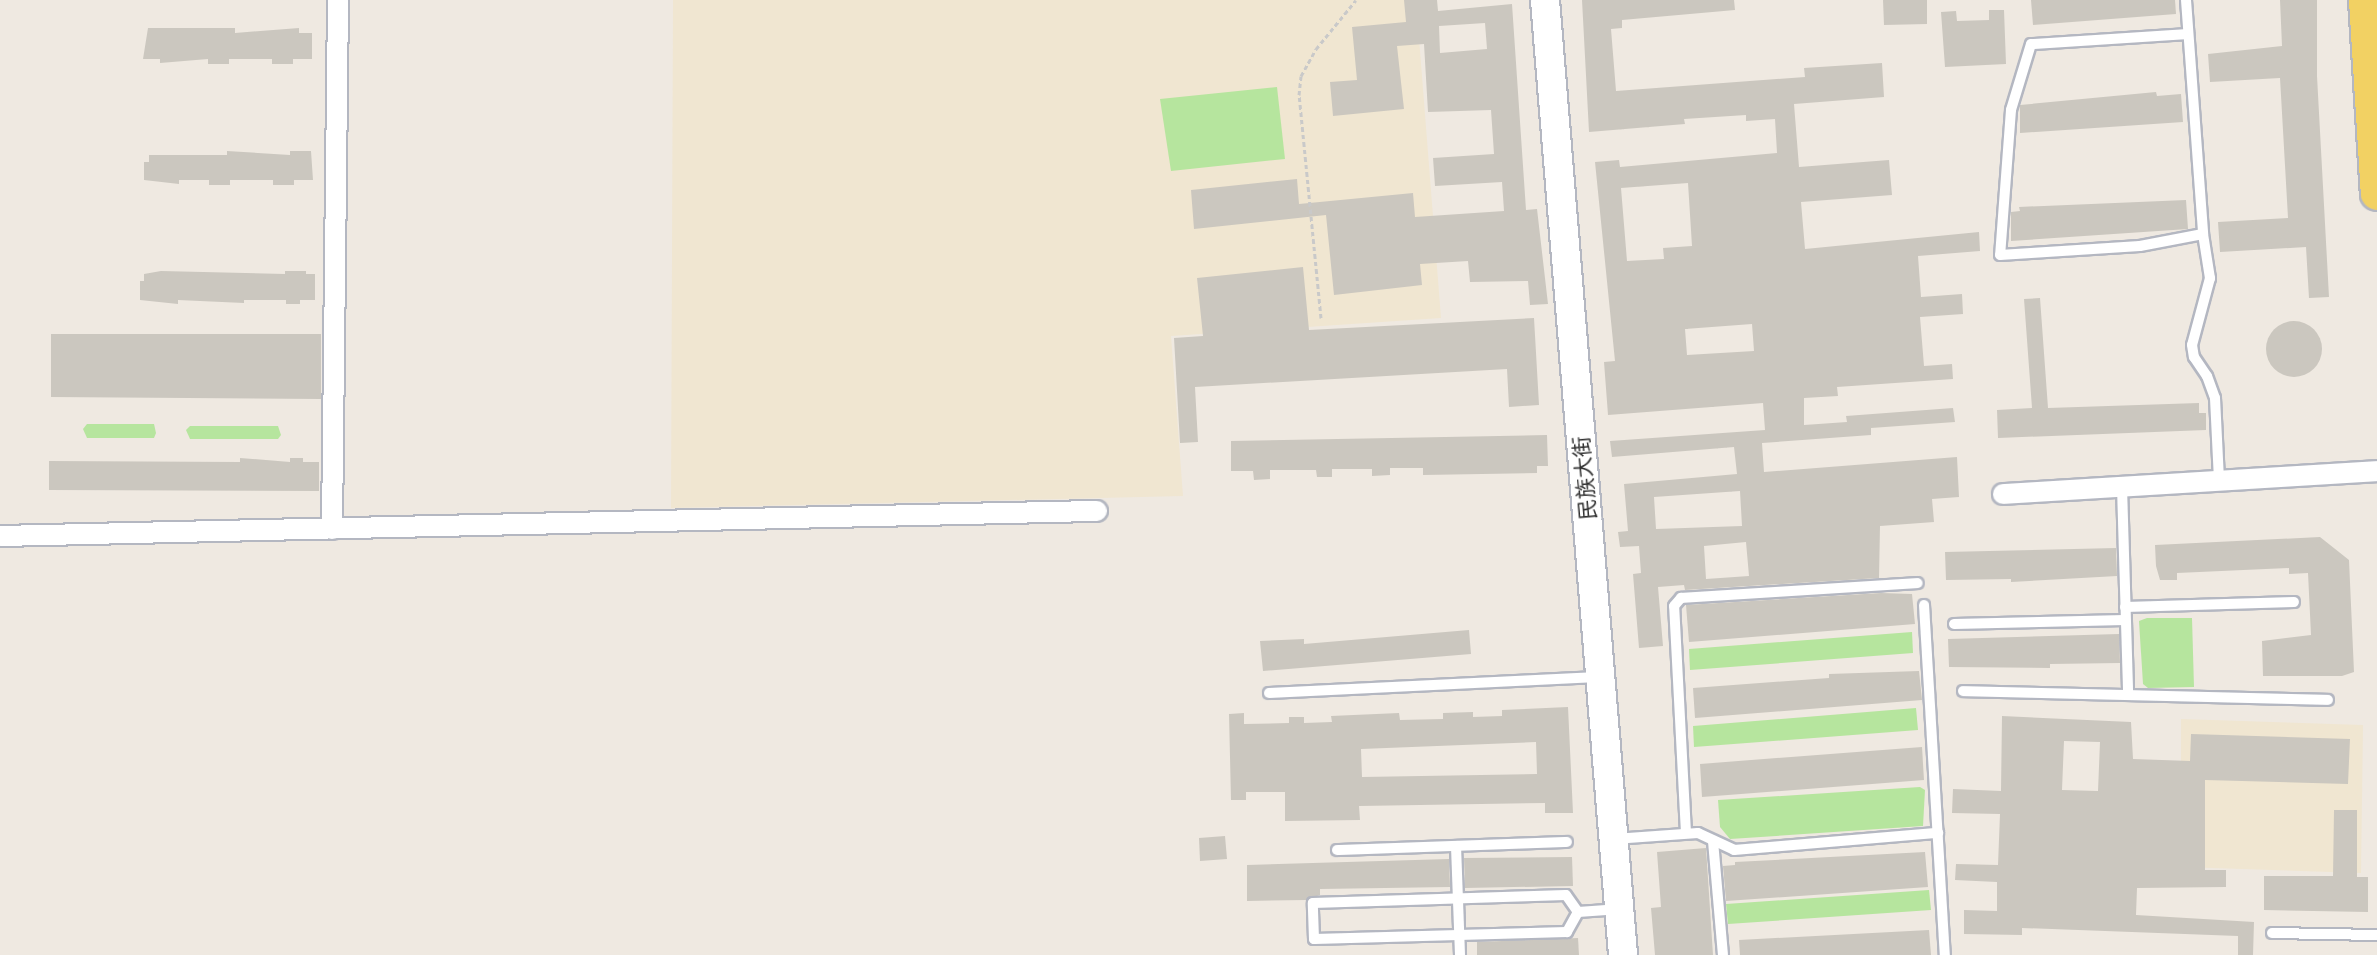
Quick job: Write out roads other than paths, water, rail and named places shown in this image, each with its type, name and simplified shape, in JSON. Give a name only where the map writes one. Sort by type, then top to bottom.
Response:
[{"type":"main road","name":"民族大街","points":[[1545,0],[1623,955]]},
{"type":"main road","points":[[2366,0],[2377,194]]},
{"type":"street","points":[[332,529],[339,0]]},
{"type":"street","points":[[2003,494],[2377,471]]},
{"type":"street","points":[[0,536],[1097,510]]},
{"type":"lane","points":[[2186,0],[2209,290],[2192,345],[2194,357],[2207,376],[2215,398],[2219,481]]},
{"type":"lane","points":[[2187,34],[2031,44],[2011,110],[2000,255],[2140,246],[2203,234]]},
{"type":"lane","points":[[2122,487],[2128,695]]},
{"type":"lane","points":[[1686,833],[1674,606],[1681,598],[1918,583]]},
{"type":"lane","points":[[2125,608],[2294,602]]},
{"type":"lane","points":[[1924,604],[1945,955]]},
{"type":"lane","points":[[1954,624],[2126,620]]},
{"type":"lane","points":[[1269,693],[1600,676]]},
{"type":"lane","points":[[1963,691],[2328,700]]},
{"type":"lane","points":[[1614,839],[1698,833],[1734,850],[1938,833]]},
{"type":"lane","points":[[1713,841],[1723,955]]},
{"type":"lane","points":[[1337,850],[1567,842]]},
{"type":"lane","points":[[1456,846],[1460,955]]},
{"type":"lane","points":[[1566,895],[1578,912],[1568,932],[1314,939],[1313,903],[1566,895]]},
{"type":"lane","points":[[1578,912],[1620,909]]},
{"type":"lane","points":[[2272,933],[2377,935]]}]
